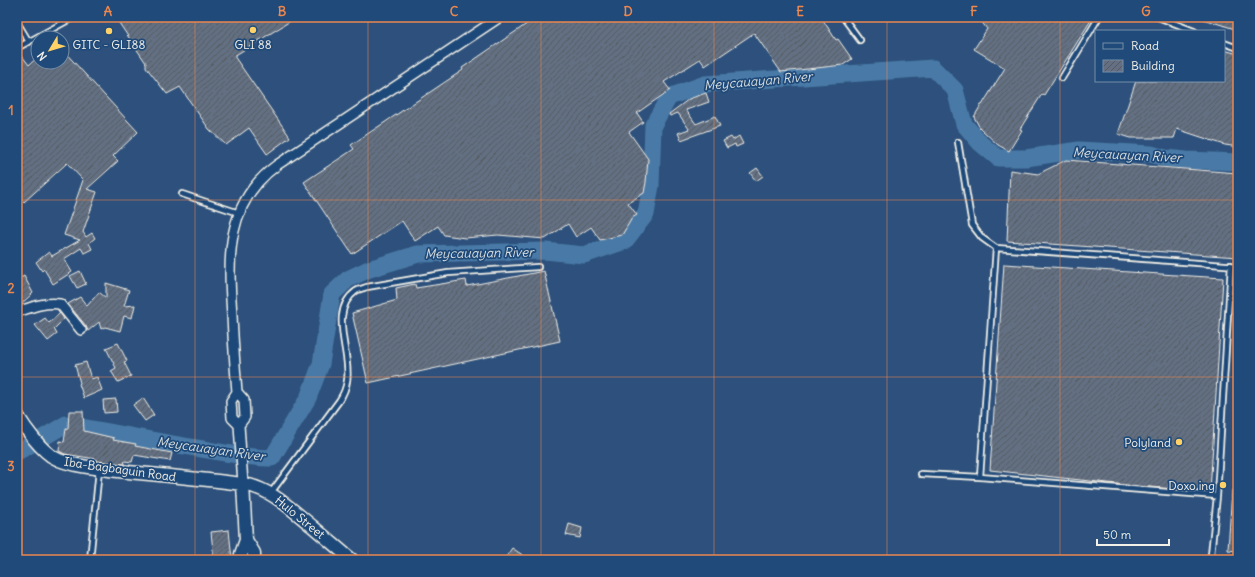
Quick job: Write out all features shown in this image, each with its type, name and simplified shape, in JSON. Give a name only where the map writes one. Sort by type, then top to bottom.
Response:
[{"type":"street","points":[[239,426],[245,417],[244,400],[237,392],[229,271],[230,250],[234,231],[239,213],[247,198],[266,173],[500,17]]},
{"type":"street","points":[[17,312],[35,305],[52,303],[60,304],[81,330]]},
{"type":"street","points":[[237,392],[231,401],[232,418],[239,426],[243,484],[246,540],[241,554],[241,560]]},
{"type":"street","name":"Iba-Bagbaguin Road","points":[[17,415],[40,446],[54,458],[63,462],[99,468],[243,484]]},
{"type":"street","name":"Hulo Street","points":[[243,484],[256,487],[270,494],[294,511],[352,560]]},
{"type":"street","points":[[246,540],[254,554],[254,560]]},
{"type":"lane","points":[[17,48],[74,17]]},
{"type":"lane","points":[[843,17],[860,40]]},
{"type":"lane","points":[[1062,78],[1099,17]]},
{"type":"lane","points":[[1158,17],[1191,30]]},
{"type":"lane","points":[[17,22],[28,42]]},
{"type":"lane","points":[[1225,43],[1238,48]]},
{"type":"lane","points":[[958,142],[972,226],[982,238],[996,248],[1238,266]]},
{"type":"lane","points":[[182,194],[239,213]]},
{"type":"lane","points":[[980,477],[996,248]]},
{"type":"lane","points":[[1213,560],[1211,555],[1217,496],[1231,265]]},
{"type":"lane","points":[[270,494],[345,391],[347,370],[342,309],[349,298],[357,291],[367,287],[448,273],[538,266]]},
{"type":"lane","points":[[90,560],[99,468]]},
{"type":"lane","points":[[920,474],[980,477],[1217,496]]},
{"type":"building","points":[[115,17],[297,17],[234,56],[290,137],[267,154],[249,128],[226,145],[209,129],[180,87],[167,94],[146,67],[146,63]]},
{"type":"building","points":[[537,17],[821,17],[836,40],[838,39],[852,59],[843,65],[781,72],[754,33],[705,66],[700,59],[664,82],[670,90],[637,113],[643,122],[629,132],[648,159],[644,193],[628,203],[637,215],[632,218],[622,235],[600,240],[591,227],[576,237],[568,224],[545,239],[498,235],[465,238],[444,235],[438,226],[415,241],[402,221],[352,254],[304,182],[354,149],[351,145],[463,70],[462,68]]},
{"type":"building","points":[[978,17],[1093,17],[1044,95],[1042,94],[1020,129],[1022,130],[1009,151],[998,145],[980,128],[974,117],[1005,68],[974,49],[987,29]]},
{"type":"building","points":[[1203,17],[1238,17],[1238,30],[1203,19]]},
{"type":"building","points":[[1225,50],[1238,54],[1238,147],[1225,145],[1177,129],[1174,138],[1131,138],[1118,134],[1136,82],[1225,82]]},
{"type":"building","points":[[22,56],[29,65],[30,64],[30,70],[70,70],[70,58],[138,132],[113,156],[118,161],[87,189],[97,192],[83,232],[86,237],[92,233],[95,238],[89,243],[92,249],[84,253],[81,248],[64,259],[72,272],[53,284],[44,269],[42,271],[36,262],[49,252],[52,256],[80,240],[64,235],[83,180],[67,163],[24,202],[17,194],[17,61]]},
{"type":"building","points":[[706,93],[709,102],[686,110],[696,124],[715,116],[720,126],[681,140],[678,133],[689,129],[678,113],[670,116],[669,114],[689,99]]},
{"type":"building","points":[[739,136],[743,144],[736,147],[735,144],[727,148],[723,141],[731,137],[733,140]]},
{"type":"building","points":[[1066,160],[1238,173],[1238,257],[1007,241],[1010,170],[1038,174]]},
{"type":"building","points":[[757,168],[763,176],[756,181],[750,173]]},
{"type":"building","points":[[1004,264],[1223,278],[1210,492],[1135,486],[990,470]]},
{"type":"building","points":[[80,271],[86,284],[77,288],[70,276]]},
{"type":"building","points":[[544,271],[560,341],[368,383],[352,313],[397,300],[396,288],[415,284],[416,288],[466,280],[467,286]]},
{"type":"building","points":[[24,276],[33,293],[17,306],[17,280]]},
{"type":"building","points":[[106,283],[129,290],[124,306],[135,305],[132,318],[124,316],[120,331],[105,327],[101,329],[99,322],[88,331],[86,326],[68,304],[80,297],[87,306],[99,292],[106,298]]},
{"type":"building","points":[[60,313],[64,319],[54,329],[57,334],[48,341],[35,325],[45,318],[49,323]]},
{"type":"building","points":[[118,343],[127,361],[124,362],[131,376],[118,382],[111,371],[116,368],[106,348]]},
{"type":"building","points":[[86,362],[91,379],[97,377],[102,390],[84,398],[75,365]]},
{"type":"building","points":[[143,398],[154,415],[145,421],[133,405]]},
{"type":"building","points":[[116,399],[117,412],[104,413],[103,400]]},
{"type":"building","points":[[69,411],[83,411],[84,431],[114,438],[113,440],[136,444],[135,446],[172,453],[170,461],[134,455],[132,462],[125,461],[124,464],[96,461],[96,459],[65,454],[59,451],[60,441],[64,442],[66,429],[68,429]]},
{"type":"building","points":[[1232,490],[1238,490],[1238,551],[1228,550]]},
{"type":"building","points":[[569,524],[582,528],[580,538],[566,535]]},
{"type":"building","points":[[229,530],[232,560],[214,560],[211,532]]},
{"type":"building","points":[[512,548],[530,560],[504,560]]},
{"type":"waterway","name":"Meycauayan River","points":[[39,440],[66,424],[234,454],[272,458],[308,398],[321,364],[332,294],[348,279],[369,269],[418,254],[545,251],[584,255],[625,241],[646,214],[651,185],[653,125],[669,97],[705,84],[933,68],[955,90],[964,124],[980,143],[998,158],[1026,158],[1079,150],[1151,154],[1165,158],[1186,160],[1238,162]]},
{"type":"waterway","points":[[17,452],[32,444]]},
{"type":"place","name":"GLI 88","points":[[253,30]]},
{"type":"place","name":"GITC - GLI88","points":[[109,31]]},
{"type":"place","name":"Polyland","points":[[1179,442]]},
{"type":"place","name":"Doxo ing","points":[[1223,485]]}]
